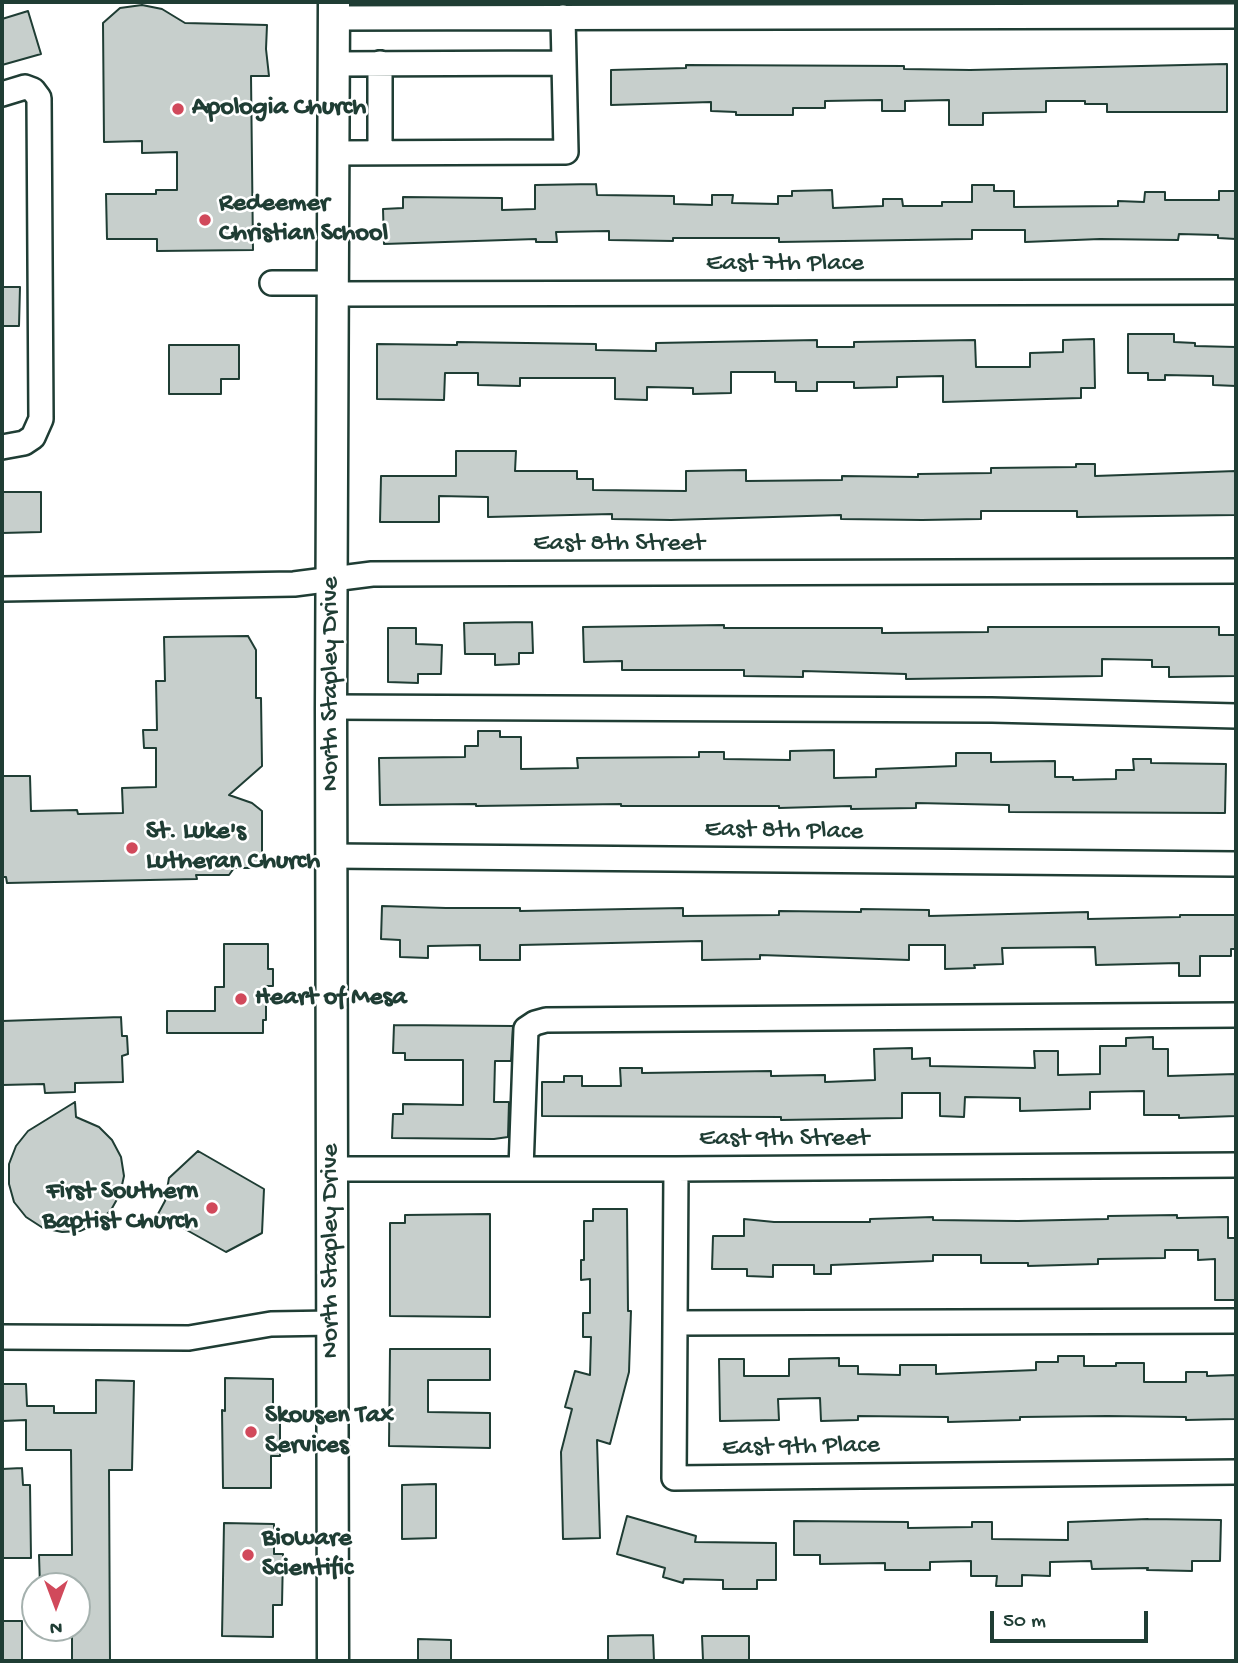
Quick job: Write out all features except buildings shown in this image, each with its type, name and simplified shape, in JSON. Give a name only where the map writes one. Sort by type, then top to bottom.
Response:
[{"type":"main road","name":"North Stapley Drive","points":[[333,1661],[331,707],[334,10]]},
{"type":"street","points":[[334,10],[562,17],[1236,16]]},
{"type":"street","points":[[334,153],[566,152],[562,17]]},
{"type":"street","points":[[380,63],[380,153]]},
{"type":"street","points":[[334,64],[564,63]]},
{"type":"street","points":[[2,94],[25,87],[33,90],[39,98],[41,392],[41,419],[33,437],[16,446],[2,447]]},
{"type":"street","name":"East 7th Place","points":[[272,283],[334,289],[1236,292]]},
{"type":"street","name":"East 8th Street","points":[[2,589],[294,584],[372,574],[1236,571]]},
{"type":"street","points":[[331,707],[978,710],[1236,716]]},
{"type":"street","name":"East 8th Place","points":[[331,856],[1236,864]]},
{"type":"street","points":[[521,1169],[526,1029],[546,1020],[1236,1015]]},
{"type":"street","name":"East 9th Street","points":[[332,1169],[1236,1165]]},
{"type":"street","name":"East 9th Place","points":[[676,1169],[674,1478],[1236,1472]]},
{"type":"street","points":[[675,1323],[1236,1321]]},
{"type":"street","points":[[2,1337],[189,1338],[271,1324],[333,1323]]},
{"type":"place","name":"Apologia Church","points":[[178,109]]},
{"type":"place","name":"Redeemer Christian School","points":[[205,220]]},
{"type":"place","name":"St. Luke's Lutheran Church","points":[[132,848]]},
{"type":"place","name":"Heart of Mesa","points":[[241,999]]},
{"type":"place","name":"First Southern Baptist Church","points":[[212,1208]]},
{"type":"place","name":"Skousen Tax Services","points":[[251,1432]]},
{"type":"place","name":"Bioware Scientific","points":[[248,1555]]}]
